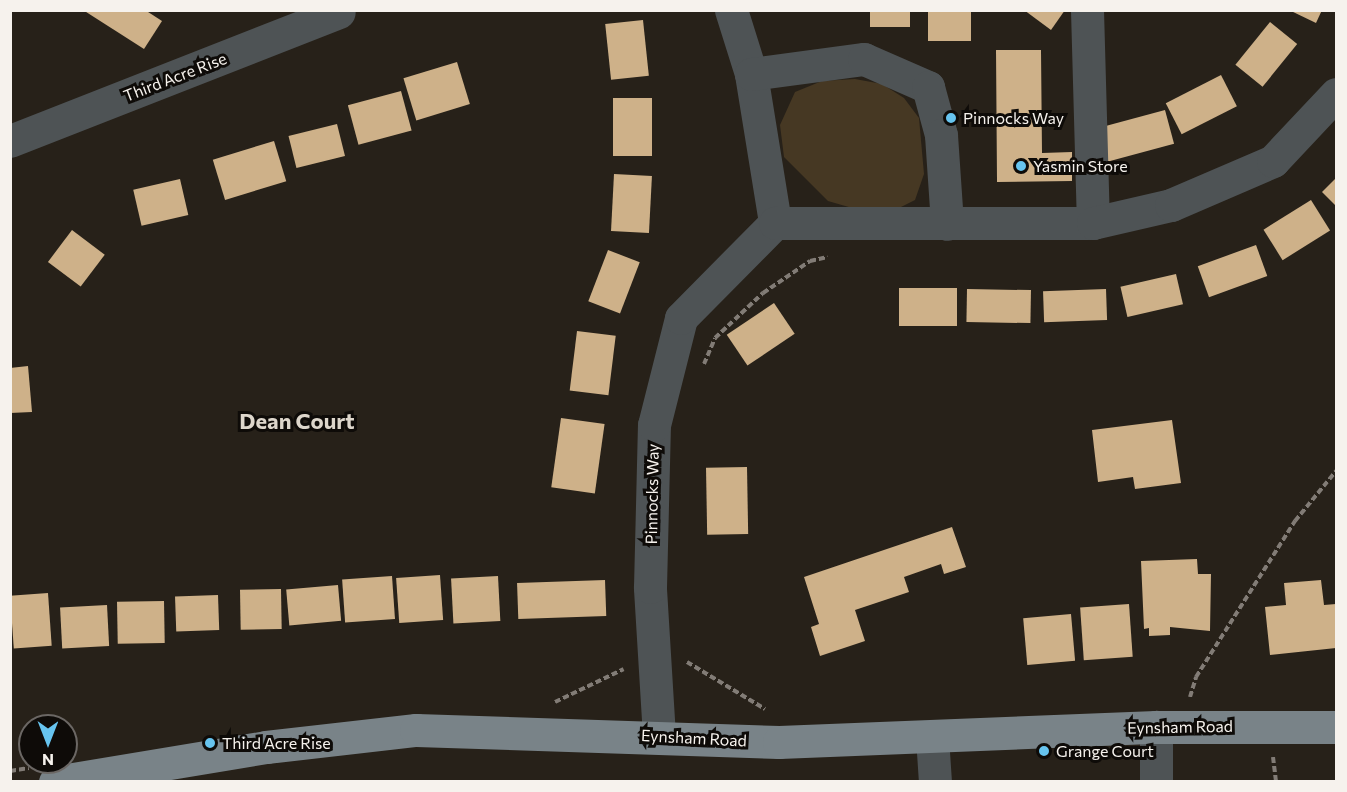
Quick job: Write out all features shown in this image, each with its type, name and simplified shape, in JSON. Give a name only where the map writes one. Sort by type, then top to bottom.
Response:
[{"type":"main road","name":"Eynsham Road","points":[[55,782],[266,747],[416,730],[659,735],[779,742],[1168,726],[1336,727]]},
{"type":"street","points":[[731,10],[751,74],[775,223],[1093,223],[1171,205],[1273,161],[1336,94]]},
{"type":"street","points":[[1087,10],[1093,223]]},
{"type":"street","name":"Third Acre Rise","points":[[10,141],[339,12]]},
{"type":"street","points":[[751,74],[864,59],[928,87],[941,135],[947,224]]},
{"type":"street","name":"Pinnocks Way","points":[[659,735],[650,586],[654,425],[681,318],[775,223]]},
{"type":"street","points":[[1156,782],[1168,726]]},
{"type":"street","points":[[932,736],[935,782]]},
{"type":"path","points":[[702,368],[715,338],[763,294],[810,261],[839,254]]},
{"type":"path","points":[[1168,726],[1196,677],[1295,521],[1336,471]]},
{"type":"path","points":[[686,650],[686,662],[776,716]]},
{"type":"shaded area","points":[[855,79],[882,84],[904,98],[919,118],[924,174],[915,200],[895,210],[859,210],[828,201],[784,157],[780,125],[795,92],[822,81]]},
{"type":"building","points":[[83,10],[145,10],[162,21],[144,49]]},
{"type":"building","points":[[870,10],[910,10],[910,27],[870,27]]},
{"type":"building","points":[[928,10],[971,10],[971,41],[928,41]]},
{"type":"building","points":[[1024,10],[1065,10],[1051,30]]},
{"type":"building","points":[[1289,10],[1322,10],[1316,23]]},
{"type":"building","points":[[643,20],[649,76],[611,80],[605,24]]},
{"type":"building","points":[[1270,22],[1297,44],[1263,87],[1235,65]]},
{"type":"building","points":[[996,50],[1041,50],[1042,153],[1072,152],[1072,181],[997,182]]},
{"type":"building","points":[[457,62],[470,104],[416,120],[403,78]]},
{"type":"building","points":[[1221,75],[1237,106],[1182,134],[1166,103]]},
{"type":"building","points":[[401,91],[412,131],[358,145],[348,105]]},
{"type":"building","points":[[613,98],[652,98],[652,156],[613,156]]},
{"type":"building","points":[[1165,110],[1174,144],[1105,162],[1095,129]]},
{"type":"building","points":[[337,124],[345,156],[296,168],[288,136]]},
{"type":"building","points":[[274,141],[286,181],[225,200],[213,160]]},
{"type":"building","points":[[614,174],[652,176],[649,233],[611,231]]},
{"type":"building","points":[[1336,178],[1336,206],[1322,192]]},
{"type":"building","points":[[180,179],[188,215],[142,226],[133,190]]},
{"type":"building","points":[[1311,200],[1330,231],[1283,260],[1264,230]]},
{"type":"building","points":[[72,230],[105,255],[81,287],[48,262]]},
{"type":"building","points":[[1256,245],[1267,276],[1209,297],[1198,266]]},
{"type":"building","points":[[608,250],[640,262],[620,314],[588,301]]},
{"type":"building","points":[[1176,274],[1183,304],[1127,317],[1120,287]]},
{"type":"building","points":[[899,288],[957,288],[957,326],[899,326]]},
{"type":"building","points":[[967,289],[1031,290],[1030,323],[966,322]]},
{"type":"building","points":[[1106,289],[1107,320],[1044,322],[1043,291]]},
{"type":"building","points":[[774,303],[795,334],[747,366],[727,335]]},
{"type":"building","points":[[577,331],[616,336],[608,395],[570,391]]},
{"type":"building","points":[[28,366],[32,412],[10,413],[10,368]]},
{"type":"building","points":[[561,418],[605,424],[595,493],[551,487]]},
{"type":"building","points":[[1172,420],[1181,483],[1135,489],[1133,477],[1098,482],[1092,430]]},
{"type":"building","points":[[747,467],[748,534],[707,535],[706,468]]},
{"type":"building","points":[[952,527],[966,567],[944,574],[941,564],[904,577],[909,592],[855,610],[865,641],[820,656],[811,627],[819,624],[804,577]]},
{"type":"building","points":[[1197,559],[1198,574],[1211,574],[1210,631],[1170,627],[1170,635],[1149,636],[1149,628],[1144,629],[1141,561]]},
{"type":"building","points":[[440,575],[443,620],[399,623],[396,578]]},
{"type":"building","points":[[392,576],[395,619],[345,622],[342,579]]},
{"type":"building","points":[[498,576],[500,621],[453,623],[451,578]]},
{"type":"building","points":[[605,580],[606,616],[518,619],[517,583]]},
{"type":"building","points":[[1321,580],[1324,605],[1336,604],[1336,648],[1270,655],[1265,607],[1286,605],[1284,583]]},
{"type":"building","points":[[338,585],[341,621],[289,625],[286,590]]},
{"type":"building","points":[[281,589],[282,629],[241,630],[240,590]]},
{"type":"building","points":[[48,593],[52,646],[14,649],[10,596]]},
{"type":"building","points":[[218,595],[219,630],[176,631],[175,597]]},
{"type":"building","points":[[164,601],[165,643],[118,644],[117,602]]},
{"type":"building","points":[[1129,604],[1133,657],[1084,660],[1080,607]]},
{"type":"building","points":[[107,605],[109,646],[62,648],[60,607]]},
{"type":"building","points":[[1071,614],[1075,661],[1027,665],[1023,618]]},
{"type":"place","name":"Pinnocks Way","points":[[951,118]]},
{"type":"place","name":"Yasmin Store","points":[[1021,166]]},
{"type":"place","name":"Third Acre Rise","points":[[210,743]]},
{"type":"place","name":"Grange Court","points":[[1044,751]]},
{"type":"district","name":"Dean Court","points":[[297,421]]}]
